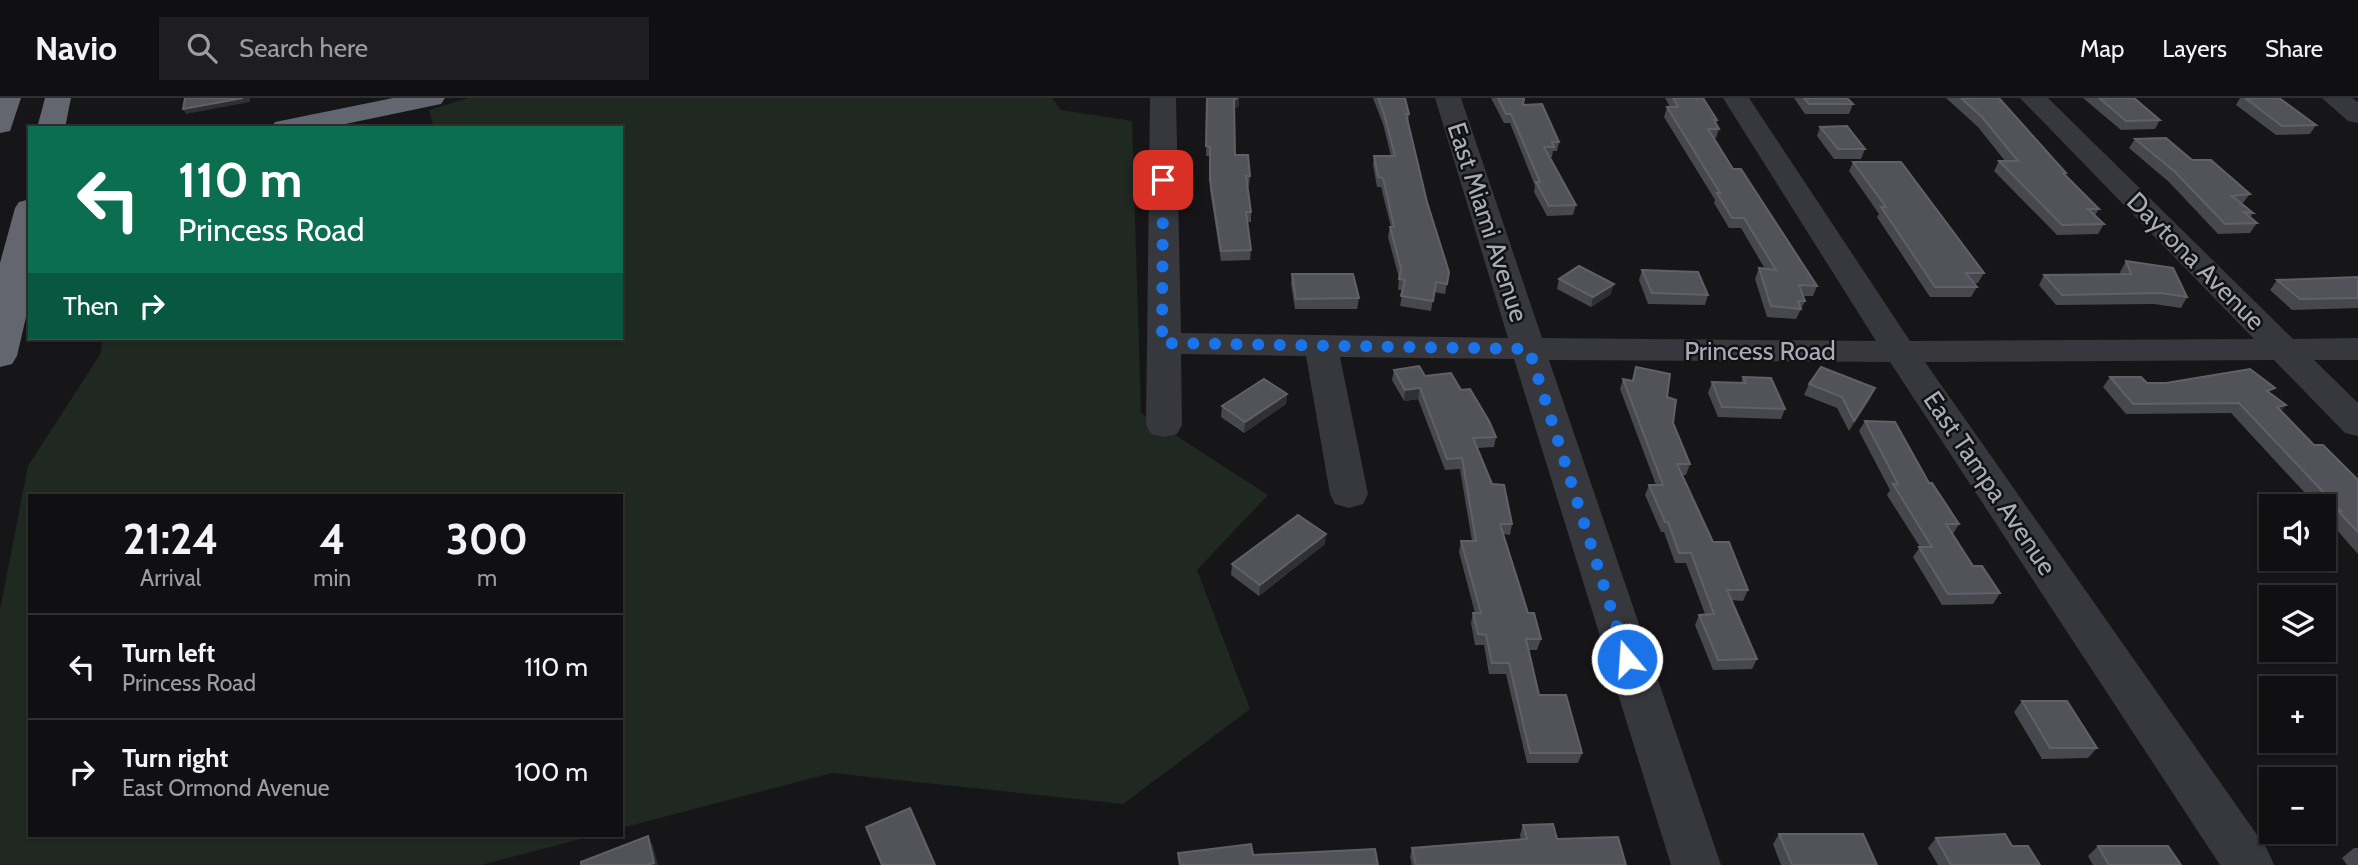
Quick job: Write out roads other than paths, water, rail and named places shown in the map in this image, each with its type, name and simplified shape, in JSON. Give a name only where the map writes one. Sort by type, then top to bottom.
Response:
[{"type":"highway","points":[[0,125],[8,98]]},
{"type":"highway","points":[[52,126],[59,98]]},
{"type":"highway","points":[[295,126],[432,98]]},
{"type":"highway","points":[[0,356],[22,261],[28,221]]},
{"type":"street","points":[[1163,98],[1164,425]]},
{"type":"street","name":"East Miami Avenue","points":[[1448,98],[1643,710],[1696,865]]},
{"type":"street","name":"East Tampa Avenue","points":[[1737,98],[1900,352],[2249,865]]},
{"type":"street","name":"Daytona Avenue","points":[[2034,98],[2358,424]]},
{"type":"street","points":[[2335,98],[2358,115]]},
{"type":"street","name":"Princess Road","points":[[1162,343],[1900,352],[2358,349]]},
{"type":"street","points":[[1321,346],[1349,494]]}]
